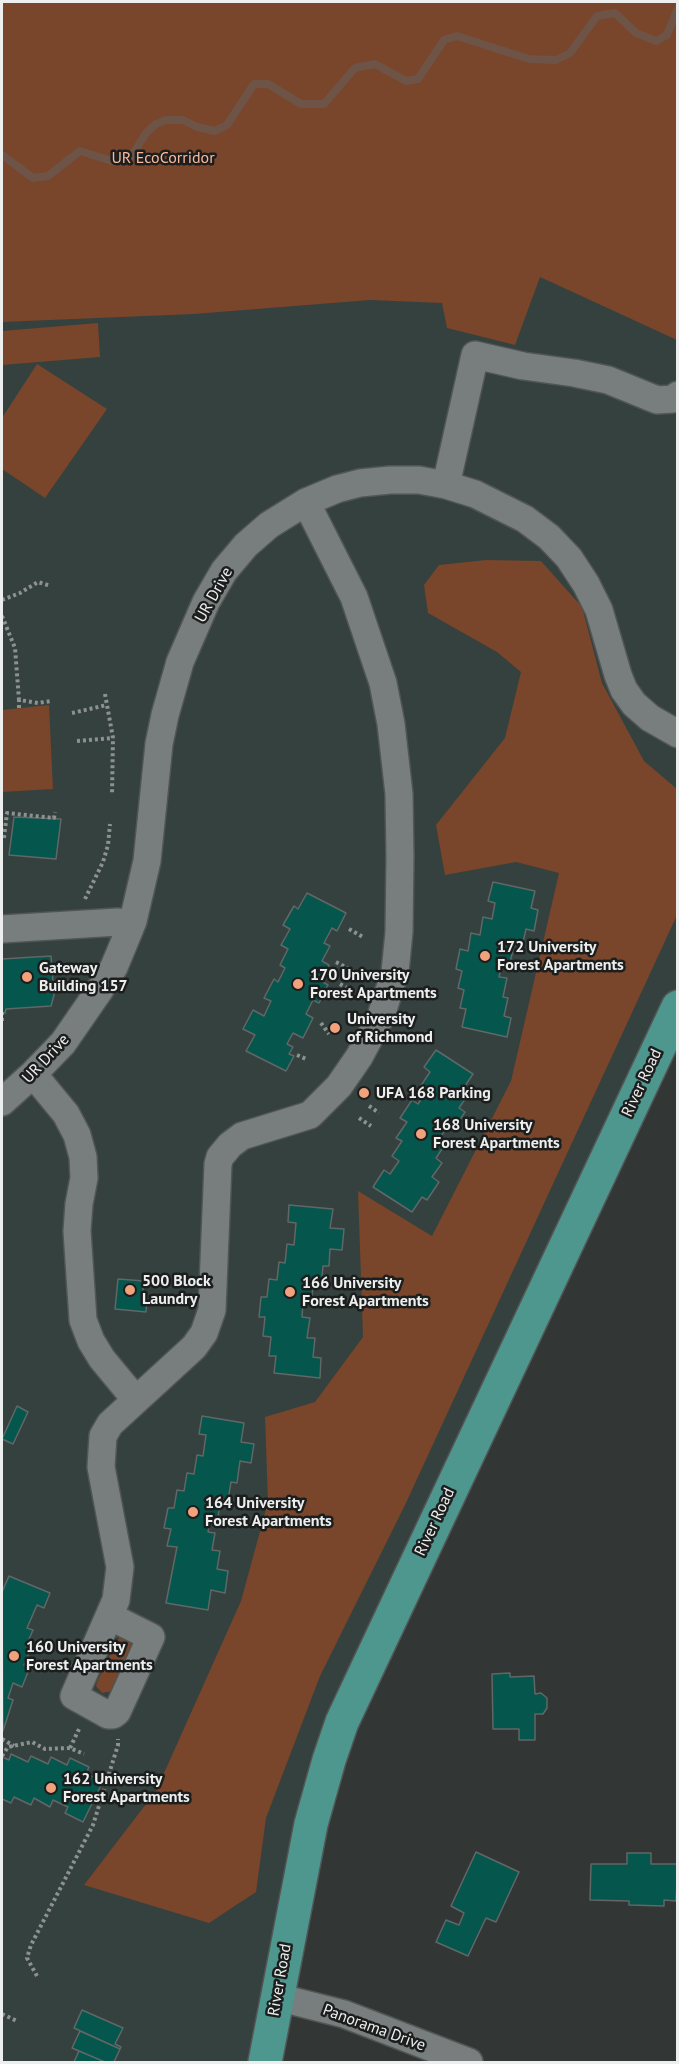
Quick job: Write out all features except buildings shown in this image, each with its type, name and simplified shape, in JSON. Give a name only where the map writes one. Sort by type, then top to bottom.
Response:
[{"type":"main road","name":"River Road","points":[[265,2062],[311,1824],[342,1722],[678,1007]]},
{"type":"street","points":[[446,485],[475,355],[523,366],[608,380],[657,400],[674,399],[678,395]]},
{"type":"street","name":"UR Drive","points":[[2,1102],[63,1042],[114,967],[133,921],[147,861],[159,744],[165,715],[180,662],[207,602],[224,571],[246,545],[269,525],[306,502],[337,489],[360,483],[409,480],[446,485],[475,494],[525,519],[549,537],[569,558],[586,584],[599,610],[624,690],[634,704],[650,718],[678,735]]},
{"type":"street","points":[[109,1616],[116,1600],[120,1567],[101,1467],[103,1436],[110,1424],[195,1347],[204,1333],[213,1310],[220,1157],[230,1145],[243,1136],[310,1115],[339,1086],[359,1057],[381,1016],[395,972],[399,932],[399,794],[391,724],[383,683],[354,597],[306,502]]},
{"type":"street","points":[[2,929],[118,922]]},
{"type":"street","points":[[33,1074],[66,1114],[77,1135],[83,1157],[84,1178],[77,1231],[83,1320],[91,1341],[102,1359],[136,1400]]},
{"type":"street","name":"Panorama Drive","points":[[277,1997],[344,2014],[469,2062]]},
{"type":"path","points":[[2,600],[38,582],[51,586]]},
{"type":"path","points":[[2,616],[15,648],[19,708]]},
{"type":"path","points":[[105,694],[113,738],[112,794]]},
{"type":"path","points":[[19,700],[38,703],[51,701]]},
{"type":"path","points":[[72,713],[107,705]]},
{"type":"path","points":[[77,741],[113,738]]},
{"type":"path","points":[[4,838],[7,813],[54,818],[55,812]]},
{"type":"path","points":[[82,924],[84,900],[103,862],[108,845],[110,824]]},
{"type":"path","points":[[349,929],[363,937]]},
{"type":"path","points":[[336,962],[353,971]]},
{"type":"path","points":[[340,984],[349,989]]},
{"type":"path","points":[[2,1012],[2,1023]]},
{"type":"path","points":[[321,1023],[329,1034]]},
{"type":"path","points":[[297,1055],[306,1059]]},
{"type":"path","points":[[369,1106],[379,1113]]},
{"type":"path","points":[[360,1118],[372,1126]]},
{"type":"path","points":[[37,1976],[27,1958],[31,1945],[93,1825],[118,1745],[117,1733]]},
{"type":"path","points":[[2,1739],[14,1746]]},
{"type":"path","points":[[70,1748],[74,1740]]},
{"type":"path","points":[[2,1756],[8,1747],[32,1742],[45,1749],[70,1748],[84,1754]]},
{"type":"path","points":[[2,2014],[17,2021]]},
{"type":"shaded area","name":"University of Richmond","points":[[2,2],[677,2],[677,1007],[342,1722],[265,2062],[2,2062]]},
{"type":"green space","name":"UR EcoCorridor","points":[[2,2],[677,2],[677,340],[540,277],[515,345],[447,328],[442,303],[370,300],[194,314],[2,322]]},
{"type":"green space","points":[[98,323],[100,357],[2,365],[2,331]]},
{"type":"green space","points":[[37,364],[107,409],[45,498],[2,469],[2,418]]},
{"type":"green space","points":[[486,560],[541,561],[582,607],[602,683],[644,761],[677,789],[677,915],[405,1505],[320,1676],[266,1818],[256,1892],[209,1923],[84,1885],[156,1791],[241,1601],[268,1502],[265,1417],[315,1402],[363,1337],[358,1191],[432,1236],[511,1081],[559,873],[516,862],[445,875],[436,825],[505,738],[521,672],[497,652],[428,613],[424,585],[439,565]]},
{"type":"green space","points":[[49,705],[53,789],[2,792],[2,710]]},
{"type":"green space","points":[[121,1637],[130,1640],[131,1650],[112,1691],[102,1693],[96,1686],[97,1682],[117,1640]]},
{"type":"waterway","points":[[2,155],[33,178],[48,176],[80,151],[115,162],[124,161],[131,157],[146,133],[156,124],[166,120],[183,120],[197,127],[215,131],[227,125],[254,84],[268,84],[301,104],[324,104],[355,68],[375,64],[406,81],[418,79],[444,40],[457,36],[529,59],[556,60],[570,53],[597,16],[615,13],[636,33],[656,41],[667,35],[678,8]]},
{"type":"place","name":"172 University Forest Apartments","points":[[485,956]]},
{"type":"place","name":"Gateway Building 157","points":[[27,977]]},
{"type":"place","name":"170 University Forest Apartments","points":[[298,984]]},
{"type":"place","name":"University of Richmond","points":[[335,1028]]},
{"type":"place","name":"UFA 168 Parking","points":[[364,1093]]},
{"type":"place","name":"168 University Forest Apartments","points":[[421,1134]]},
{"type":"place","name":"500 Block Laundry","points":[[130,1290]]},
{"type":"place","name":"166 University Forest Apartments","points":[[290,1292]]},
{"type":"place","name":"164 University Forest Apartments","points":[[193,1512]]},
{"type":"place","name":"160 University Forest Apartments","points":[[14,1656]]},
{"type":"place","name":"162 University Forest Apartments","points":[[51,1788]]}]
